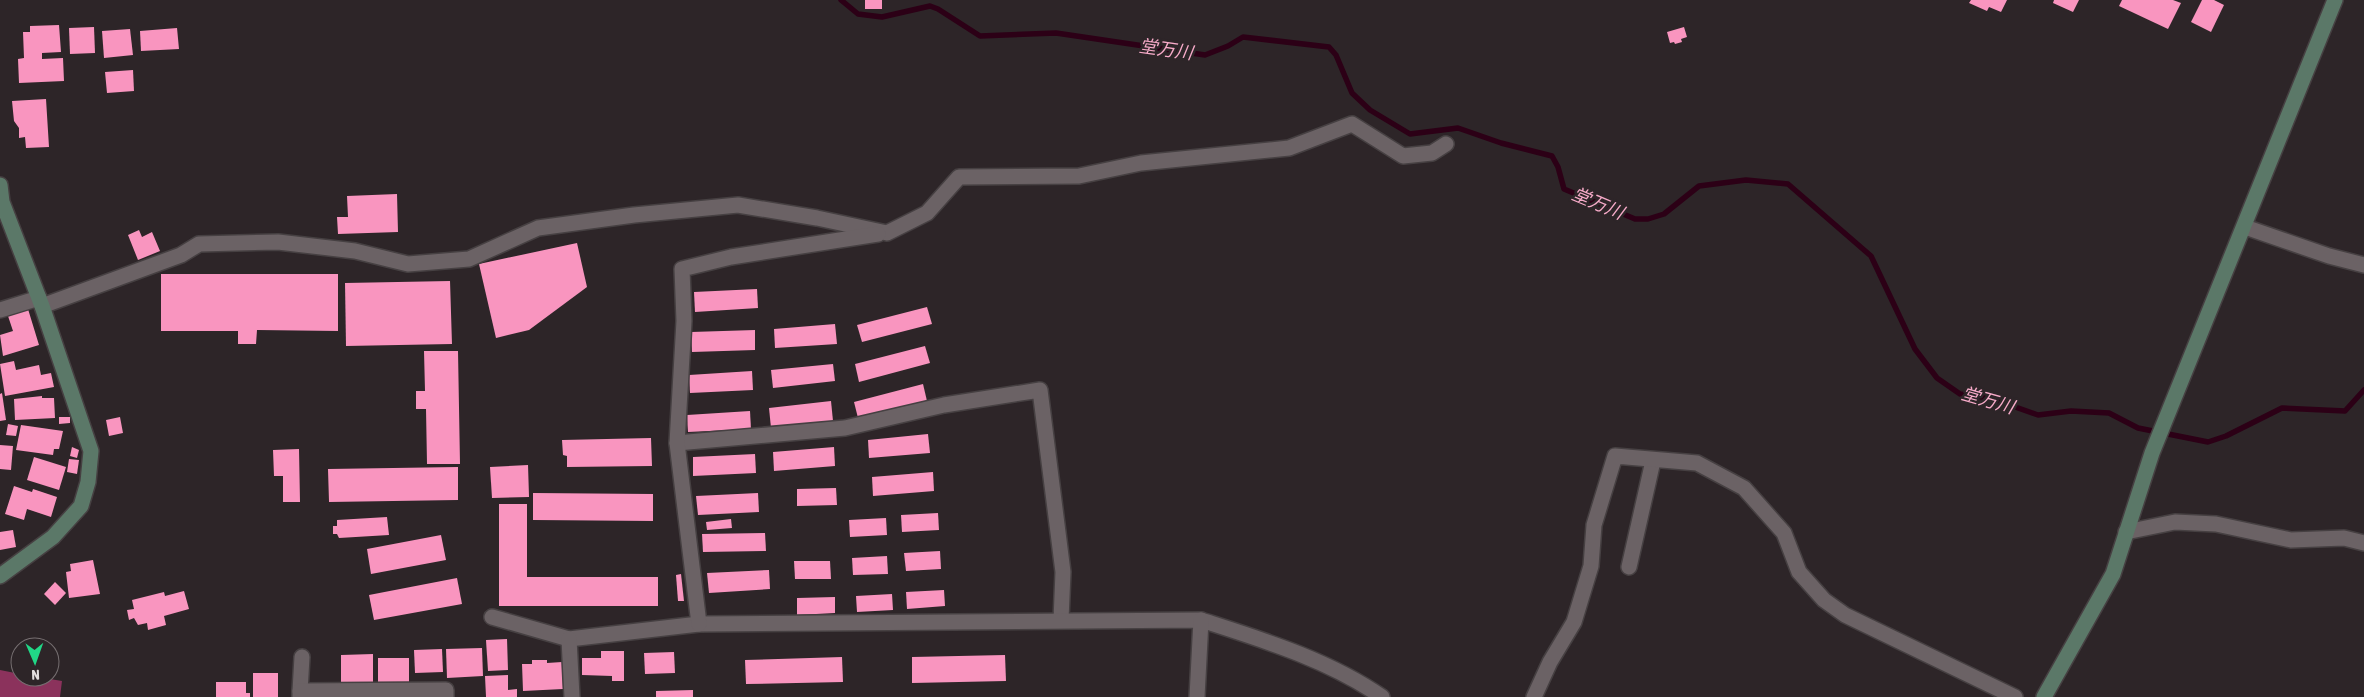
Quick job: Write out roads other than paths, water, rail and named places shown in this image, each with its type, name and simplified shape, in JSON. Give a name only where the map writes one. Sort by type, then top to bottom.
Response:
[{"type":"street","points":[[2044,697],[2113,574],[2152,453],[2245,227],[2335,0]]},
{"type":"street","points":[[699,624],[677,442],[684,321],[682,269],[730,257],[887,233],[928,213],[959,177],[1079,176],[1141,163],[1290,148],[1352,124],[1403,156],[1432,153],[1446,144]]},
{"type":"street","points":[[0,185],[2,202],[41,302],[91,451],[88,482],[81,506],[54,537],[0,576]]},
{"type":"street","points":[[0,310],[41,302],[181,255],[199,244],[278,242],[354,251],[408,264],[469,259],[538,228],[634,215],[738,205],[817,218],[887,233]]},
{"type":"street","points":[[2245,227],[2329,256],[2364,265]]},
{"type":"street","points":[[677,442],[844,428],[944,405],[1040,390],[1063,572],[1062,620]]},
{"type":"street","points":[[1534,697],[1550,662],[1574,622],[1591,566],[1594,525],[1614,456],[1653,461],[1697,463],[1744,488],[1784,533],[1799,572],[1824,600],[1845,614],[2015,697]]},
{"type":"street","points":[[1629,567],[1653,461]]},
{"type":"street","points":[[2126,532],[2175,522],[2216,524],[2291,540],[2344,538],[2364,543]]},
{"type":"street","points":[[492,617],[569,639],[699,624],[1201,620],[1261,640],[1355,678],[1382,697]]},
{"type":"street","points":[[1197,697],[1201,620]]},
{"type":"street","points":[[569,639],[572,697]]},
{"type":"street","points":[[302,657],[300,694],[446,690],[446,697]]},
{"type":"waterway","name":"堂万川","points":[[841,0],[858,14],[882,17],[930,6],[938,9],[980,36],[1056,33],[1205,55],[1228,46],[1243,37],[1329,47],[1336,55],[1352,93],[1370,110],[1410,134],[1458,128],[1501,143],[1552,156],[1558,167],[1564,189],[1635,219],[1648,219],[1664,214],[1699,186],[1746,180],[1788,184],[1871,256],[1915,349],[1937,378],[1960,394],[1990,398],[2038,415],[2071,411],[2109,413],[2138,428],[2208,442],[2226,436],[2282,408],[2345,411],[2364,390]]}]
